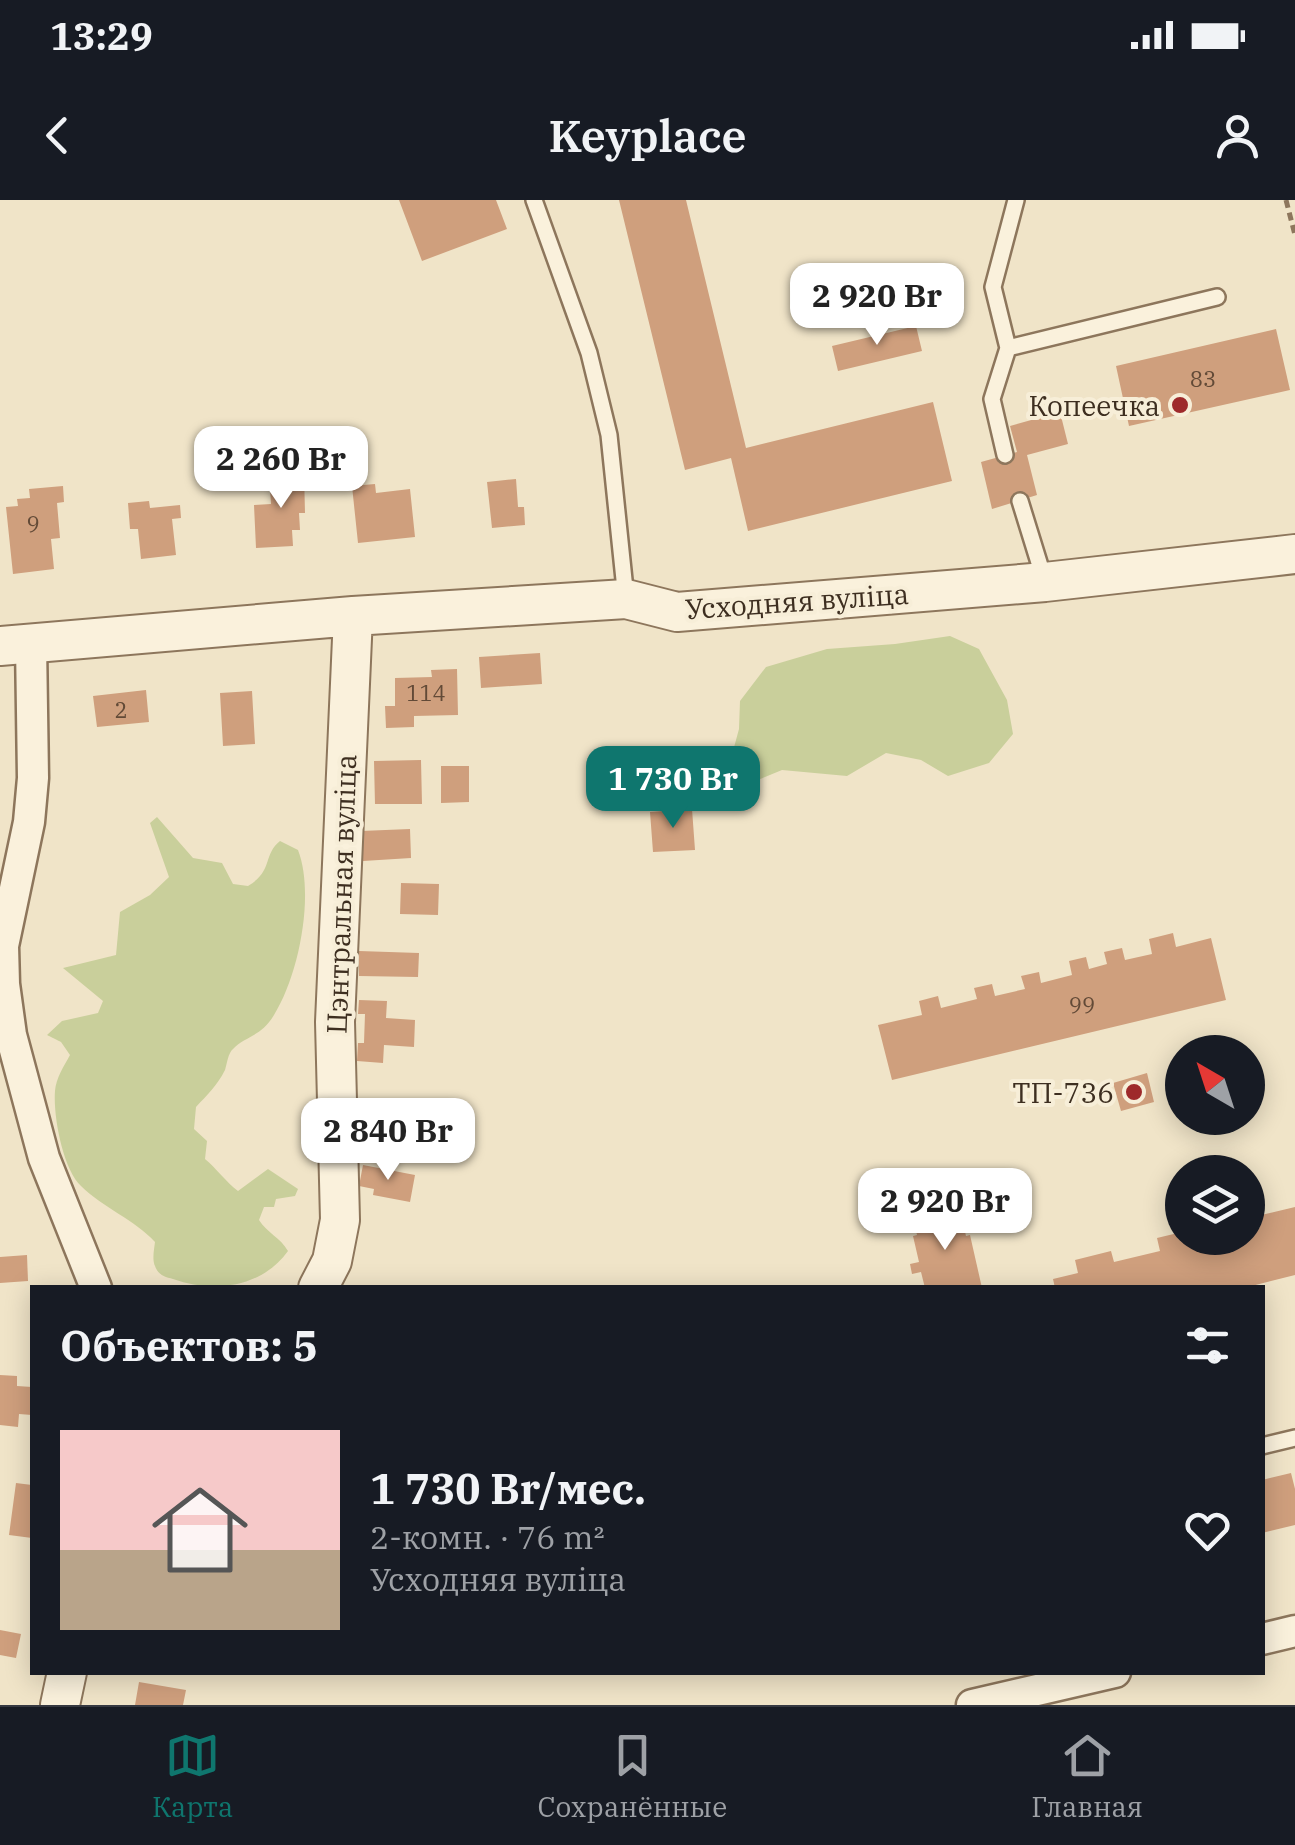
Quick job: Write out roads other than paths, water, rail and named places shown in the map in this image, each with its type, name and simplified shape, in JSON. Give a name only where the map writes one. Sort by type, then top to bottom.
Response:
[{"type":"street","name":"Усходняя вуліца","points":[[16,644],[353,616],[626,599],[677,612],[1045,582],[1295,554]]},
{"type":"street","name":"Цэнтральная вуліца","points":[[320,1285],[332,1261],[340,1220],[334,1022],[353,616]]},
{"type":"street","points":[[16,644],[33,778],[28,822],[2,946],[4,984],[11,1036],[44,1158],[95,1285]]},
{"type":"street","points":[[1265,1638],[1295,1631]]},
{"type":"street","points":[[60,1705],[66,1675]]},
{"type":"street","points":[[972,1705],[1101,1675]]},
{"type":"lane","points":[[534,200],[590,353],[609,435],[626,599]]},
{"type":"lane","points":[[1006,455],[992,399],[1008,348],[993,287],[1016,200]]},
{"type":"lane","points":[[1008,348],[1217,297]]},
{"type":"lane","points":[[1020,500],[1045,582]]},
{"type":"lane","points":[[1265,1445],[1295,1438]]},
{"type":"place","name":"Копеечка","points":[[1180,405]]},
{"type":"place","name":"ТП-736","points":[[1134,1092]]}]
